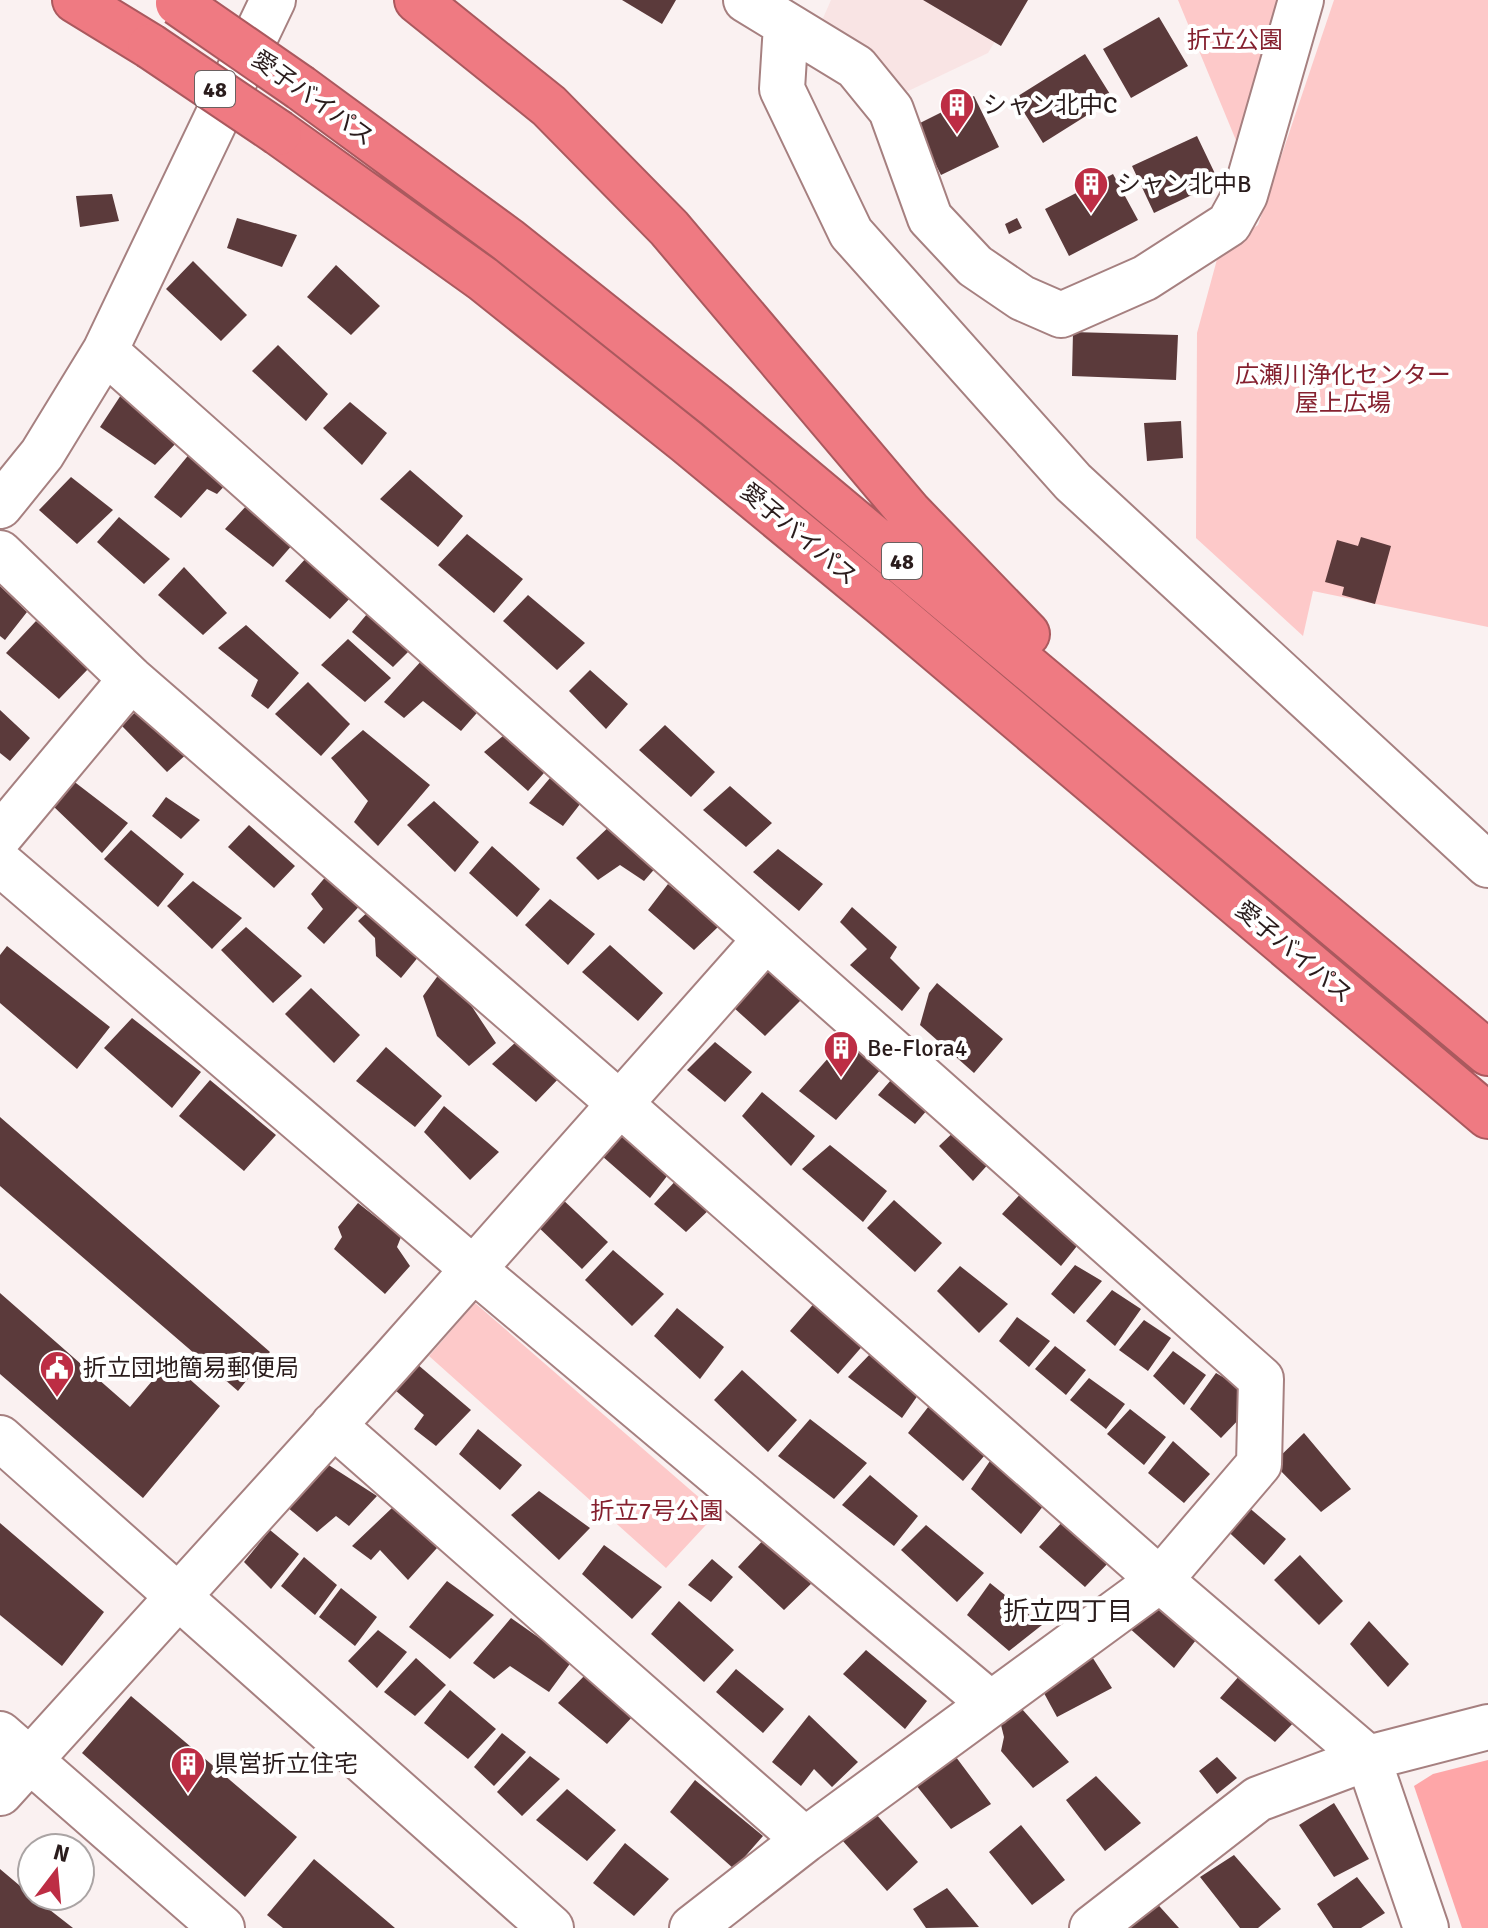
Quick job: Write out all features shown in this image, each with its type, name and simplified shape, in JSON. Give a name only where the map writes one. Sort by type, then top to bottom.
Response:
[{"type":"highway","points":[[61,0],[138,38]]},
{"type":"highway","name":"愛子バイパス","points":[[75,0],[138,38],[279,133],[483,279],[882,603],[1488,1116]]},
{"type":"highway","points":[[417,0],[549,106],[669,228],[909,512],[1031,637],[1488,1041]]},
{"type":"highway","name":"愛子バイパス","points":[[175,2],[301,88],[508,240],[715,405],[1488,1053]]},
{"type":"highway","points":[[1073,766],[1189,885],[1488,1141]]},
{"type":"street","points":[[0,506],[42,454],[105,351],[273,0]]},
{"type":"street","points":[[746,0],[856,67],[891,110],[930,218],[975,266],[1022,298],[1061,315],[1145,278],[1229,224],[1245,195],[1301,0]]},
{"type":"street","points":[[786,25],[782,89],[851,233],[1073,482],[1488,865]]},
{"type":"street","points":[[105,351],[1261,1379],[1259,1464],[1160,1580],[805,1840],[692,1928]]},
{"type":"street","points":[[0,553],[131,679],[619,1103],[1160,1580],[1368,1758],[1426,1928]]},
{"type":"street","points":[[0,836],[131,679]]},
{"type":"street","points":[[0,863],[472,1268],[991,1704]]},
{"type":"street","points":[[0,1793],[15,1746],[178,1597],[765,940]]},
{"type":"street","points":[[333,1425],[805,1840]]},
{"type":"street","points":[[0,1438],[551,1928]]},
{"type":"street","points":[[1092,1928],[1258,1799],[1368,1758],[1488,1727]]},
{"type":"street","points":[[15,1746],[222,1928]]},
{"type":"shaded area","points":[[831,0],[1020,0],[988,53],[904,93],[820,25]]},
{"type":"shaded area","points":[[1488,1760],[1488,1928],[1462,1928],[1414,1786],[1433,1774]]},
{"type":"green space","name":"折立公園","points":[[1178,0],[1287,0],[1240,150]]},
{"type":"green space","name":"広瀬川浄化センター 屋上広場","points":[[1334,0],[1488,0],[1488,627],[1313,591],[1303,636],[1196,538],[1197,333],[1219,252],[1258,225]]},
{"type":"green space","name":"折立7号公園","points":[[475,1303],[717,1513],[666,1568],[429,1356]]},
{"type":"building","points":[[622,0],[676,0],[662,24]]},
{"type":"building","points":[[923,0],[1028,0],[1001,46]]},
{"type":"building","points":[[1159,17],[1188,66],[1131,98],[1103,49]]},
{"type":"building","points":[[1085,54],[1113,99],[1043,143],[1015,98]]},
{"type":"building","name":"シャン北中C","points":[[974,96],[999,147],[941,175],[916,125]]},
{"type":"building","points":[[1197,136],[1219,182],[1154,213],[1132,166]]},
{"type":"building","name":"シャン北中B","points":[[1113,174],[1138,220],[1069,256],[1045,209]]},
{"type":"building","points":[[112,194],[119,221],[80,227],[76,196]]},
{"type":"building","points":[[237,218],[297,235],[282,267],[227,248]]},
{"type":"building","points":[[1017,218],[1022,228],[1009,234],[1005,224]]},
{"type":"building","points":[[193,261],[247,315],[221,341],[166,289]]},
{"type":"building","points":[[336,265],[380,306],[351,335],[307,297]]},
{"type":"building","points":[[1073,332],[1178,335],[1176,380],[1072,376]]},
{"type":"building","points":[[278,345],[328,394],[306,421],[252,371]]},
{"type":"building","points":[[121,395],[180,439],[155,465],[100,427]]},
{"type":"building","points":[[350,402],[387,433],[362,465],[323,428]]},
{"type":"building","points":[[1181,421],[1183,458],[1147,461],[1144,423]]},
{"type":"building","points":[[191,452],[228,482],[217,494],[207,489],[181,518],[154,497]]},
{"type":"building","points":[[410,470],[463,516],[438,547],[380,499]]},
{"type":"building","points":[[71,477],[113,510],[77,544],[39,510]]},
{"type":"building","points":[[248,504],[294,543],[273,567],[225,529]]},
{"type":"building","points":[[119,517],[170,559],[144,584],[97,542]]},
{"type":"building","points":[[467,534],[523,579],[494,613],[438,565]]},
{"type":"building","points":[[1361,537],[1391,546],[1375,604],[1342,595],[1344,587],[1325,582],[1337,540],[1358,546]]},
{"type":"building","points":[[308,556],[355,593],[330,619],[285,581]]},
{"type":"building","points":[[184,567],[227,613],[203,635],[158,595]]},
{"type":"building","points":[[0,586],[27,612],[5,640],[0,636]]},
{"type":"building","points":[[528,595],[585,643],[557,670],[503,621]]},
{"type":"building","points":[[372,608],[415,645],[393,667],[352,632]]},
{"type":"building","points":[[36,621],[89,668],[59,699],[6,653]]},
{"type":"building","points":[[246,625],[299,673],[268,709],[251,696],[258,680],[218,648]]},
{"type":"building","points":[[348,639],[391,678],[365,702],[321,665]]},
{"type":"building","points":[[423,659],[483,706],[461,731],[423,701],[404,718],[384,702]]},
{"type":"building","points":[[590,670],[628,704],[606,729],[569,691]]},
{"type":"building","points":[[308,682],[350,724],[321,756],[275,714]]},
{"type":"building","points":[[142,705],[191,750],[167,772],[122,726]]},
{"type":"building","points":[[0,710],[30,738],[10,761],[0,753]]},
{"type":"building","points":[[665,725],[715,772],[691,797],[639,750]]},
{"type":"building","points":[[363,730],[430,785],[378,846],[354,822],[368,801],[331,758]]},
{"type":"building","points":[[510,730],[551,765],[528,791],[484,752]]},
{"type":"building","points":[[555,772],[584,799],[563,826],[529,803]]},
{"type":"building","points":[[72,780],[128,823],[102,853],[52,805]]},
{"type":"building","points":[[730,786],[772,823],[746,847],[703,810]]},
{"type":"building","points":[[166,797],[200,820],[181,839],[152,816]]},
{"type":"building","points":[[434,801],[479,842],[455,872],[407,825]]},
{"type":"building","points":[[614,822],[658,865],[644,881],[620,865],[598,880],[576,858]]},
{"type":"building","points":[[249,825],[295,866],[274,888],[228,847]]},
{"type":"building","points":[[131,830],[184,874],[158,907],[104,859]]},
{"type":"building","points":[[492,846],[540,889],[517,917],[469,873]]},
{"type":"building","points":[[778,849],[823,884],[799,911],[753,872]]},
{"type":"building","points":[[333,868],[366,899],[324,944],[307,928],[323,909],[311,894]]},
{"type":"building","points":[[193,881],[242,918],[212,949],[167,906]]},
{"type":"building","points":[[668,884],[719,926],[694,950],[648,910]]},
{"type":"building","points":[[550,899],[595,934],[568,965],[525,925]]},
{"type":"building","points":[[852,907],[897,947],[890,958],[920,988],[902,1011],[850,965],[867,949],[840,922]]},
{"type":"building","points":[[372,908],[424,950],[401,978],[376,956],[375,938],[358,921]]},
{"type":"building","points":[[246,927],[302,976],[273,1003],[221,950]]},
{"type":"building","points":[[610,945],[663,993],[638,1021],[582,972]]},
{"type":"building","points":[[7,946],[110,1027],[77,1069],[0,1003],[0,955]]},
{"type":"building","points":[[445,966],[496,1043],[469,1066],[437,1036],[423,996]]},
{"type":"building","points":[[768,971],[803,998],[765,1036],[733,1007]]},
{"type":"building","points":[[937,983],[1003,1039],[974,1073],[920,1025],[929,993]]},
{"type":"building","points":[[311,988],[360,1035],[334,1063],[285,1014]]},
{"type":"building","points":[[132,1018],[201,1072],[172,1108],[104,1048]]},
{"type":"building","name":"Be-Flora4","points":[[846,1038],[882,1068],[836,1120],[799,1091]]},
{"type":"building","points":[[517,1041],[562,1075],[536,1102],[492,1064]]},
{"type":"building","points":[[715,1042],[752,1072],[725,1102],[687,1070]]},
{"type":"building","points":[[386,1047],[442,1096],[415,1127],[356,1081]]},
{"type":"building","points":[[210,1080],[276,1135],[244,1171],[179,1116]]},
{"type":"building","points":[[891,1080],[928,1109],[915,1124],[878,1095]]},
{"type":"building","points":[[762,1092],[815,1136],[791,1166],[742,1116]]},
{"type":"building","points":[[444,1106],[499,1152],[470,1180],[424,1132]]},
{"type":"building","points":[[0,1117],[270,1352],[238,1391],[0,1186]]},
{"type":"building","points":[[960,1126],[992,1160],[973,1181],[939,1146]]},
{"type":"building","points":[[623,1131],[671,1171],[650,1198],[602,1156]]},
{"type":"building","points":[[830,1145],[887,1191],[863,1222],[802,1169]]},
{"type":"building","points":[[681,1175],[714,1205],[686,1232],[654,1204]]},
{"type":"building","points":[[1023,1191],[1081,1241],[1061,1266],[1002,1214]]},
{"type":"building","points":[[560,1197],[608,1242],[582,1269],[534,1223]]},
{"type":"building","points":[[894,1200],[942,1243],[915,1272],[867,1228]]},
{"type":"building","points":[[358,1203],[401,1237],[397,1247],[410,1266],[385,1294],[334,1249],[342,1237],[338,1227]]},
{"type":"building","points":[[613,1250],[664,1294],[632,1326],[585,1280]]},
{"type":"building","points":[[1075,1265],[1102,1281],[1074,1314],[1051,1294]]},
{"type":"building","points":[[960,1266],[1008,1304],[979,1333],[937,1291]]},
{"type":"building","points":[[1112,1290],[1141,1309],[1115,1346],[1086,1321]]},
{"type":"building","points":[[0,1293],[130,1407],[169,1361],[220,1406],[143,1498],[0,1374]]},
{"type":"building","points":[[817,1300],[866,1342],[838,1374],[790,1331]]},
{"type":"building","points":[[677,1308],[724,1347],[700,1379],[654,1336]]},
{"type":"building","points":[[1017,1317],[1050,1341],[1029,1367],[999,1341]]},
{"type":"building","points":[[1144,1320],[1171,1338],[1148,1371],[1119,1350]]},
{"type":"building","points":[[1055,1346],[1086,1370],[1066,1395],[1035,1369]]},
{"type":"building","points":[[1173,1351],[1206,1375],[1184,1405],[1153,1376]]},
{"type":"building","points":[[872,1352],[923,1388],[902,1418],[848,1377]]},
{"type":"building","points":[[417,1364],[471,1410],[436,1446],[414,1429],[424,1415],[395,1390]]},
{"type":"building","points":[[742,1370],[797,1420],[768,1452],[714,1400]]},
{"type":"building","points":[[1216,1373],[1240,1387],[1243,1415],[1221,1438],[1190,1409]]},
{"type":"building","points":[[1089,1378],[1125,1404],[1106,1429],[1070,1400]]},
{"type":"building","points":[[932,1402],[990,1449],[963,1481],[908,1433]]},
{"type":"building","points":[[1130,1409],[1166,1437],[1144,1465],[1107,1434]]},
{"type":"building","points":[[810,1419],[867,1463],[834,1499],[778,1456]]},
{"type":"building","points":[[478,1429],[522,1465],[500,1490],[459,1454]]},
{"type":"building","points":[[1304,1433],[1351,1489],[1321,1512],[1273,1463]]},
{"type":"building","points":[[1173,1441],[1210,1474],[1184,1503],[1148,1473]]},
{"type":"building","points":[[994,1455],[1048,1500],[1021,1534],[971,1489]]},
{"type":"building","points":[[324,1462],[377,1496],[349,1526],[336,1516],[317,1532],[287,1507]]},
{"type":"building","points":[[870,1475],[918,1516],[894,1546],[842,1505]]},
{"type":"building","points":[[539,1491],[590,1528],[559,1560],[511,1515]]},
{"type":"building","points":[[1240,1500],[1286,1539],[1264,1565],[1219,1523]]},
{"type":"building","points":[[393,1507],[437,1548],[408,1580],[380,1550],[371,1560],[352,1546]]},
{"type":"building","points":[[1065,1519],[1113,1558],[1085,1587],[1039,1547]]},
{"type":"building","points":[[0,1523],[104,1612],[62,1666],[0,1615]]},
{"type":"building","points":[[926,1525],[984,1573],[957,1602],[901,1550]]},
{"type":"building","points":[[270,1530],[299,1554],[271,1589],[244,1562]]},
{"type":"building","points":[[766,1537],[815,1580],[784,1610],[738,1567]]},
{"type":"building","points":[[604,1545],[662,1587],[632,1619],[582,1574]]},
{"type":"building","points":[[1300,1555],[1343,1601],[1319,1625],[1274,1580]]},
{"type":"building","points":[[304,1557],[337,1585],[315,1615],[281,1586]]},
{"type":"building","points":[[712,1559],[733,1577],[711,1602],[688,1585]]},
{"type":"building","points":[[447,1581],[494,1615],[450,1659],[409,1627]]},
{"type":"building","points":[[990,1583],[1042,1625],[1009,1651],[967,1615]]},
{"type":"building","points":[[341,1588],[377,1617],[355,1646],[319,1617]]},
{"type":"building","points":[[679,1601],[734,1650],[704,1682],[651,1634]]},
{"type":"building","points":[[1149,1602],[1196,1640],[1174,1668],[1127,1626]]},
{"type":"building","points":[[511,1618],[572,1661],[549,1692],[510,1666],[494,1679],[473,1663]]},
{"type":"building","points":[[1369,1621],[1409,1664],[1388,1687],[1350,1644]]},
{"type":"building","points":[[378,1630],[407,1652],[377,1688],[348,1661]]},
{"type":"building","points":[[866,1650],[927,1701],[905,1729],[843,1674]]},
{"type":"building","points":[[1089,1652],[1112,1688],[1057,1717],[1039,1684]]},
{"type":"building","points":[[416,1658],[446,1685],[415,1716],[384,1692]]},
{"type":"building","points":[[736,1669],[784,1709],[763,1733],[716,1692]]},
{"type":"building","points":[[586,1674],[634,1715],[607,1744],[558,1703]]},
{"type":"building","points":[[1240,1675],[1299,1717],[1275,1742],[1220,1698]]},
{"type":"building","points":[[450,1690],[496,1729],[468,1759],[424,1723]]},
{"type":"building","name":"県営折立住宅","points":[[131,1696],[297,1837],[245,1897],[82,1753]]},
{"type":"building","points":[[1022,1709],[1069,1762],[1033,1788],[1001,1751],[1004,1737],[1001,1725]]},
{"type":"building","points":[[809,1715],[858,1762],[832,1787],[814,1769],[801,1786],[772,1762]]},
{"type":"building","points":[[502,1733],[526,1752],[494,1786],[474,1767]]},
{"type":"building","points":[[953,1753],[991,1804],[951,1829],[912,1780]]},
{"type":"building","points":[[530,1756],[560,1779],[522,1816],[497,1792]]},
{"type":"building","points":[[1217,1757],[1237,1778],[1217,1794],[1199,1771]]},
{"type":"building","points":[[1096,1776],[1141,1823],[1105,1851],[1066,1800]]},
{"type":"building","points":[[695,1780],[763,1836],[734,1869],[670,1812]]},
{"type":"building","points":[[567,1789],[616,1830],[587,1861],[536,1820]]},
{"type":"building","points":[[1334,1803],[1369,1859],[1334,1877],[1299,1825]]},
{"type":"building","points":[[876,1814],[918,1862],[887,1891],[842,1840]]},
{"type":"building","points":[[1021,1825],[1065,1880],[1032,1905],[989,1852]]},
{"type":"building","points":[[625,1843],[669,1879],[634,1916],[593,1883]]},
{"type":"building","points":[[1234,1855],[1281,1909],[1258,1928],[1240,1928],[1200,1877]]},
{"type":"building","points":[[314,1859],[395,1928],[283,1928],[267,1915]]},
{"type":"building","points":[[0,1869],[16,1882],[16,1912],[52,1912],[73,1928],[0,1928]]},
{"type":"building","points":[[1357,1877],[1385,1913],[1361,1928],[1333,1928],[1317,1904]]},
{"type":"building","points":[[947,1888],[979,1927],[926,1928],[913,1909]]},
{"type":"building","points":[[1152,1898],[1179,1928],[1131,1928],[1125,1920]]},
{"type":"place","name":"シャン北中C","points":[[957,136]]},
{"type":"place","name":"シャン北中B","points":[[1091,215]]},
{"type":"place","name":"Be-Flora4","points":[[841,1079]]},
{"type":"place","name":"折立団地簡易郵便局","points":[[57,1399]]},
{"type":"place","name":"県営折立住宅","points":[[188,1795]]},
{"type":"district","name":"折立四丁目","points":[[1068,1612]]}]
